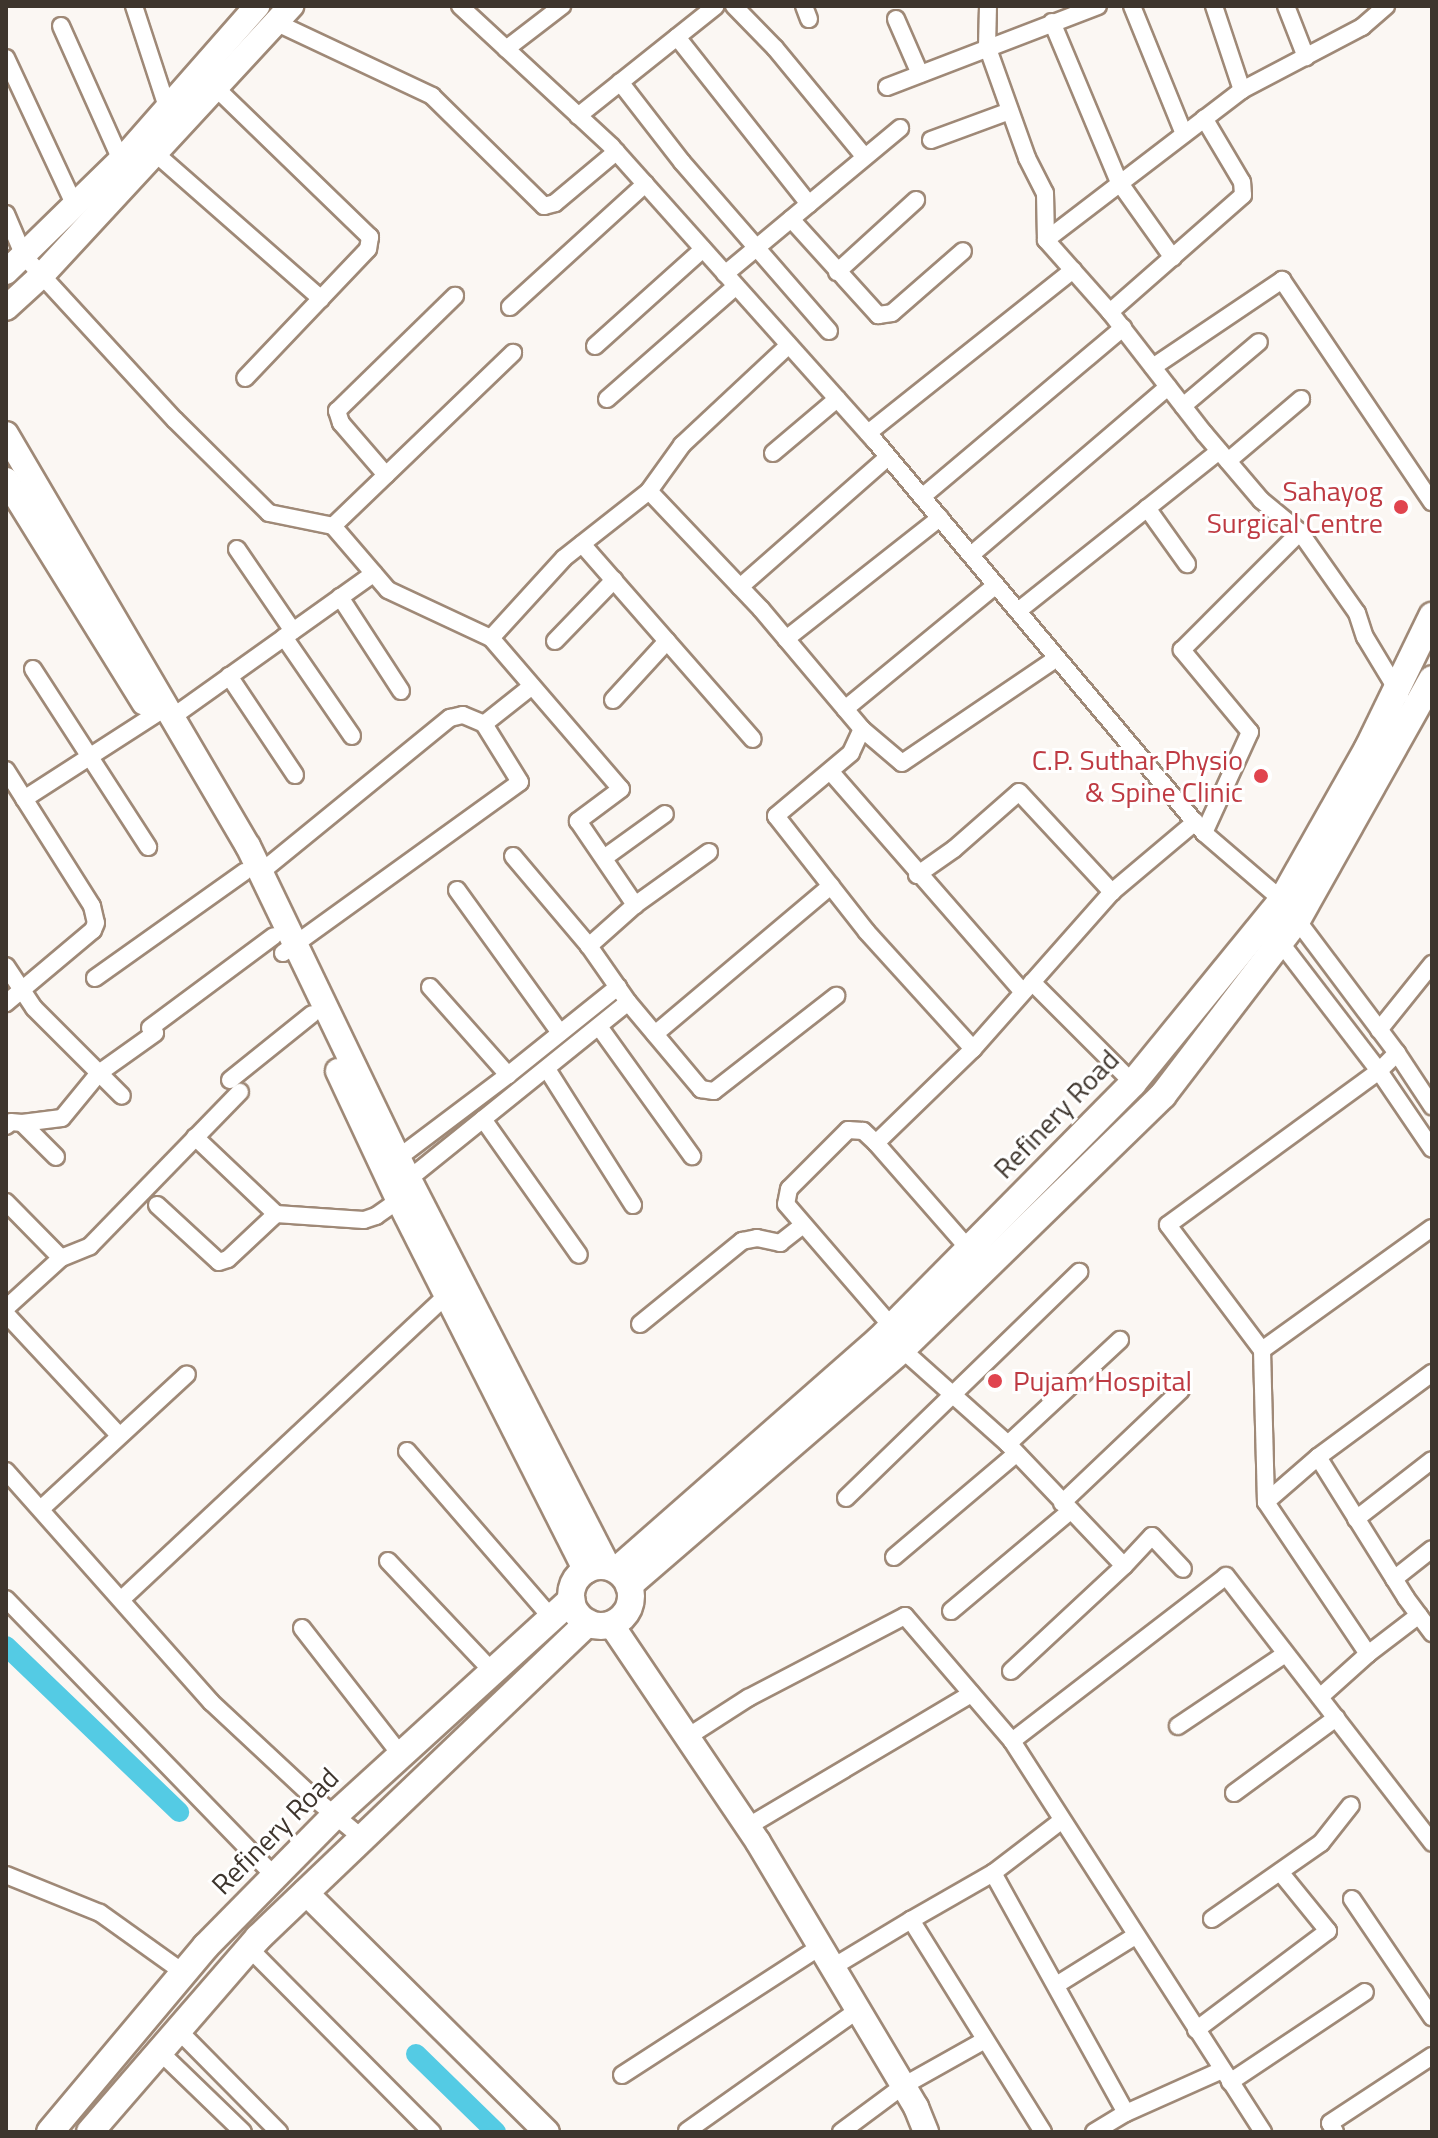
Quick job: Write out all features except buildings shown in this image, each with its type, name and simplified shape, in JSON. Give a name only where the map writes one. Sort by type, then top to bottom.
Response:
[{"type":"main road","name":"Refinery Road","points":[[610,1573],[893,1337],[1163,1095],[1282,944],[1290,910],[1432,616]]},
{"type":"main road","name":"Refinery Road","points":[[893,1337],[967,1247],[1133,1083],[1266,923],[1290,910],[1417,710],[1432,679]]},
{"type":"main road","points":[[90,2132],[218,1981],[305,1892],[599,1624],[625,1615],[630,1605],[610,1573],[575,1581],[571,1600],[579,1617],[599,1624]]},
{"type":"main road","name":"Refinery Road","points":[[50,2132],[190,1966],[334,1816],[571,1600]]},
{"type":"main road","points":[[190,1966],[218,1981]]},
{"type":"street","points":[[134,6],[167,107]]},
{"type":"street","points":[[460,6],[616,152],[868,433],[1200,828],[1290,910],[1397,1053],[1432,1106]]},
{"type":"street","points":[[506,49],[562,6]]},
{"type":"street","points":[[578,116],[716,6]]},
{"type":"street","points":[[734,6],[775,48],[865,157]]},
{"type":"street","points":[[988,6],[987,46],[1027,158],[1045,193],[1046,240],[1110,312],[1261,500],[1300,532],[1357,613],[1365,637],[1394,690],[1417,710]]},
{"type":"street","points":[[887,87],[1052,22],[1074,10],[1098,6]]},
{"type":"street","points":[[1132,6],[1184,134]]},
{"type":"street","points":[[1214,6],[1242,90]]},
{"type":"street","points":[[1286,6],[1306,57]]},
{"type":"street","points":[[1046,240],[1242,90],[1362,27],[1386,6]]},
{"type":"street","points":[[15,264],[121,160],[167,107],[274,11]]},
{"type":"street","points":[[6,308],[42,275],[215,87],[274,11]]},
{"type":"street","points":[[274,11],[432,96],[544,206],[555,203],[616,152]]},
{"type":"street","points":[[896,19],[920,74]]},
{"type":"street","points":[[1052,22],[1119,182],[1173,258]]},
{"type":"street","points":[[61,26],[121,160]]},
{"type":"street","points":[[677,37],[809,204]]},
{"type":"street","points":[[6,58],[75,206]]},
{"type":"street","points":[[620,82],[656,131],[829,331]]},
{"type":"street","points":[[215,87],[368,233],[368,249],[245,378]]},
{"type":"street","points":[[931,140],[1010,111]]},
{"type":"street","points":[[1110,312],[1243,195],[1242,182],[1204,118]]},
{"type":"street","points":[[607,399],[731,280],[758,247],[900,128]]},
{"type":"street","points":[[155,153],[321,299]]},
{"type":"street","points":[[510,307],[645,184]]},
{"type":"street","points":[[837,272],[916,200]]},
{"type":"street","points":[[6,214],[15,264]]},
{"type":"street","points":[[791,219],[873,312],[884,315],[963,251]]},
{"type":"street","points":[[595,346],[703,249]]},
{"type":"street","points":[[15,264],[42,275],[175,420],[269,513],[333,526],[388,590],[491,638],[621,789],[578,821],[635,905]]},
{"type":"street","points":[[868,433],[1073,270]]},
{"type":"street","points":[[1153,367],[1282,280],[1432,502]]},
{"type":"street","points":[[386,475],[341,423],[337,411],[455,296]]},
{"type":"street","points":[[922,497],[1123,328]]},
{"type":"street","points":[[1183,406],[1259,342]]},
{"type":"street","points":[[491,638],[564,558],[649,491],[682,445],[789,345]]},
{"type":"street","points":[[333,526],[513,353]]},
{"type":"street","points":[[971,555],[1168,387]]},
{"type":"street","points":[[773,453],[837,399]]},
{"type":"street","points":[[1018,611],[1147,508],[1301,399]]},
{"type":"street","points":[[6,434],[252,872],[285,945],[405,1181],[610,1573]]},
{"type":"street","points":[[740,587],[888,457]]},
{"type":"street","points":[[6,480],[163,714]]},
{"type":"street","points":[[649,491],[740,587],[862,729],[902,763],[1057,658]]},
{"type":"street","points":[[1147,508],[1187,564]]},
{"type":"street","points":[[786,639],[940,518]]},
{"type":"street","points":[[876,1143],[973,1049],[1112,892],[1200,828],[1250,732],[1182,650],[1300,532]]},
{"type":"street","points":[[582,544],[753,739]]},
{"type":"street","points":[[237,549],[352,736]]},
{"type":"street","points":[[24,799],[229,676],[374,573]]},
{"type":"street","points":[[555,641],[614,580]]},
{"type":"street","points":[[845,709],[996,585]]},
{"type":"street","points":[[340,597],[401,691]]},
{"type":"street","points":[[613,700],[667,641]]},
{"type":"street","points":[[33,669],[148,847]]},
{"type":"street","points":[[229,676],[295,775]]},
{"type":"street","points":[[484,724],[532,686]]},
{"type":"street","points":[[14,1124],[62,1118],[99,1073],[153,1031],[285,945],[520,782],[484,724],[463,715],[450,718],[252,872],[95,978]]},
{"type":"street","points":[[862,729],[851,753],[776,816],[831,886],[973,1049]]},
{"type":"street","points":[[6,770],[92,906],[96,923],[93,930],[6,1003]]},
{"type":"street","points":[[830,771],[917,875],[1028,987],[1133,1083]]},
{"type":"street","points":[[917,875],[954,849],[1019,792],[1112,892]]},
{"type":"street","points":[[604,858],[665,814]]},
{"type":"street","points":[[589,946],[635,905],[709,852]]},
{"type":"street","points":[[513,856],[589,946],[628,1002],[701,1089],[714,1091],[836,996]]},
{"type":"street","points":[[655,1034],[831,886]]},
{"type":"street","points":[[457,890],[560,1033]]},
{"type":"street","points":[[1266,923],[1379,1071],[1432,1149]]},
{"type":"street","points":[[285,945],[312,1014],[405,1181],[447,1295],[610,1573]]},
{"type":"street","points":[[1379,1030],[1432,964]]},
{"type":"street","points":[[6,966],[34,1008],[122,1096]]},
{"type":"street","points":[[430,987],[508,1075]]},
{"type":"street","points":[[195,1137],[276,1214],[364,1220],[376,1216],[405,1181],[508,1075],[618,987]]},
{"type":"street","points":[[405,1181],[600,1028],[628,1002]]},
{"type":"street","points":[[119,1435],[6,1311],[61,1258],[90,1246],[195,1137],[235,1086],[312,1014]]},
{"type":"street","points":[[600,1028],[692,1156]]},
{"type":"street","points":[[1368,1654],[1266,1502],[1262,1350],[1168,1225],[1379,1071],[1397,1053]]},
{"type":"street","points":[[547,1069],[633,1205]]},
{"type":"street","points":[[483,1119],[579,1255]]},
{"type":"street","points":[[14,1124],[56,1157]]},
{"type":"street","points":[[967,1247],[863,1131],[848,1130],[789,1189],[788,1211],[893,1337],[950,1394],[1012,1449],[1124,1566]]},
{"type":"street","points":[[6,1202],[61,1258]]},
{"type":"street","points":[[157,1205],[219,1262],[228,1259],[276,1214]]},
{"type":"street","points":[[640,1324],[742,1241],[757,1238],[780,1243],[802,1226]]},
{"type":"street","points":[[1262,1350],[1432,1228]]},
{"type":"street","points":[[846,1498],[1079,1272]]},
{"type":"street","points":[[122,1599],[447,1295]]},
{"type":"street","points":[[894,1557],[1012,1449],[1120,1340]]},
{"type":"street","points":[[1266,1502],[1318,1457],[1432,1373]]},
{"type":"street","points":[[42,1508],[187,1374]]},
{"type":"street","points":[[951,1611],[1066,1507],[1181,1390]]},
{"type":"street","points":[[407,1451],[551,1617]]},
{"type":"street","points":[[1318,1457],[1394,1579],[1432,1633]]},
{"type":"street","points":[[1356,1519],[1432,1460]]},
{"type":"street","points":[[6,1471],[211,1702],[362,1838]]},
{"type":"street","points":[[1011,1671],[1152,1536],[1183,1569]]},
{"type":"street","points":[[1394,1579],[1432,1549]]},
{"type":"street","points":[[388,1561],[491,1670]]},
{"type":"street","points":[[1012,1741],[1226,1576],[1432,1843]]},
{"type":"street","points":[[6,1599],[275,1877]]},
{"type":"street","points":[[1320,1697],[1368,1654],[1419,1615]]},
{"type":"street","points":[[686,1738],[748,1698],[905,1616],[1012,1741],[1263,2132]]},
{"type":"street","points":[[599,1624],[686,1738],[747,1827],[903,2086],[926,2132]]},
{"type":"street","points":[[302,1628],[400,1754]]},
{"type":"street","points":[[1178,1726],[1285,1654]]},
{"type":"street","points":[[747,1827],[971,1694]]},
{"type":"street","points":[[1234,1793],[1336,1718]]},
{"type":"street","points":[[1212,1919],[1327,1838],[1351,1805]]},
{"type":"street","points":[[622,2075],[826,1957],[911,1920],[993,1873],[1061,1821]]},
{"type":"street","points":[[1196,2030],[1328,1931],[1280,1872]]},
{"type":"street","points":[[993,1873],[1058,1984],[1126,2113]]},
{"type":"street","points":[[6,1875],[100,1913],[190,1966]]},
{"type":"street","points":[[305,1892],[547,2132]]},
{"type":"street","points":[[1352,1899],[1432,2017]]},
{"type":"street","points":[[911,1920],[1043,2132]]},
{"type":"street","points":[[1058,1984],[1135,1936]]},
{"type":"street","points":[[249,1948],[432,2132]]},
{"type":"street","points":[[1094,2132],[1126,2113],[1226,2076],[1365,1992]]},
{"type":"street","points":[[687,2131],[858,2010]]},
{"type":"street","points":[[177,2029],[279,2132]]},
{"type":"street","points":[[841,2132],[903,2086],[985,2040]]},
{"type":"street","points":[[158,2050],[243,2132]]},
{"type":"street","points":[[1315,2132],[1432,2056]]},
{"type":"street","points":[[1335,2132],[1330,2123],[1342,2116]]},
{"type":"waterway","points":[[6,1646],[179,1812]]},
{"type":"waterway","points":[[416,2054],[496,2132]]},
{"type":"place","name":"Sahayog Surgical Centre","points":[[1401,507]]},
{"type":"place","name":"C.P. Suthar Physio & Spine Clinic","points":[[1261,776]]},
{"type":"place","name":"Pujam Hospital","points":[[995,1381]]}]
